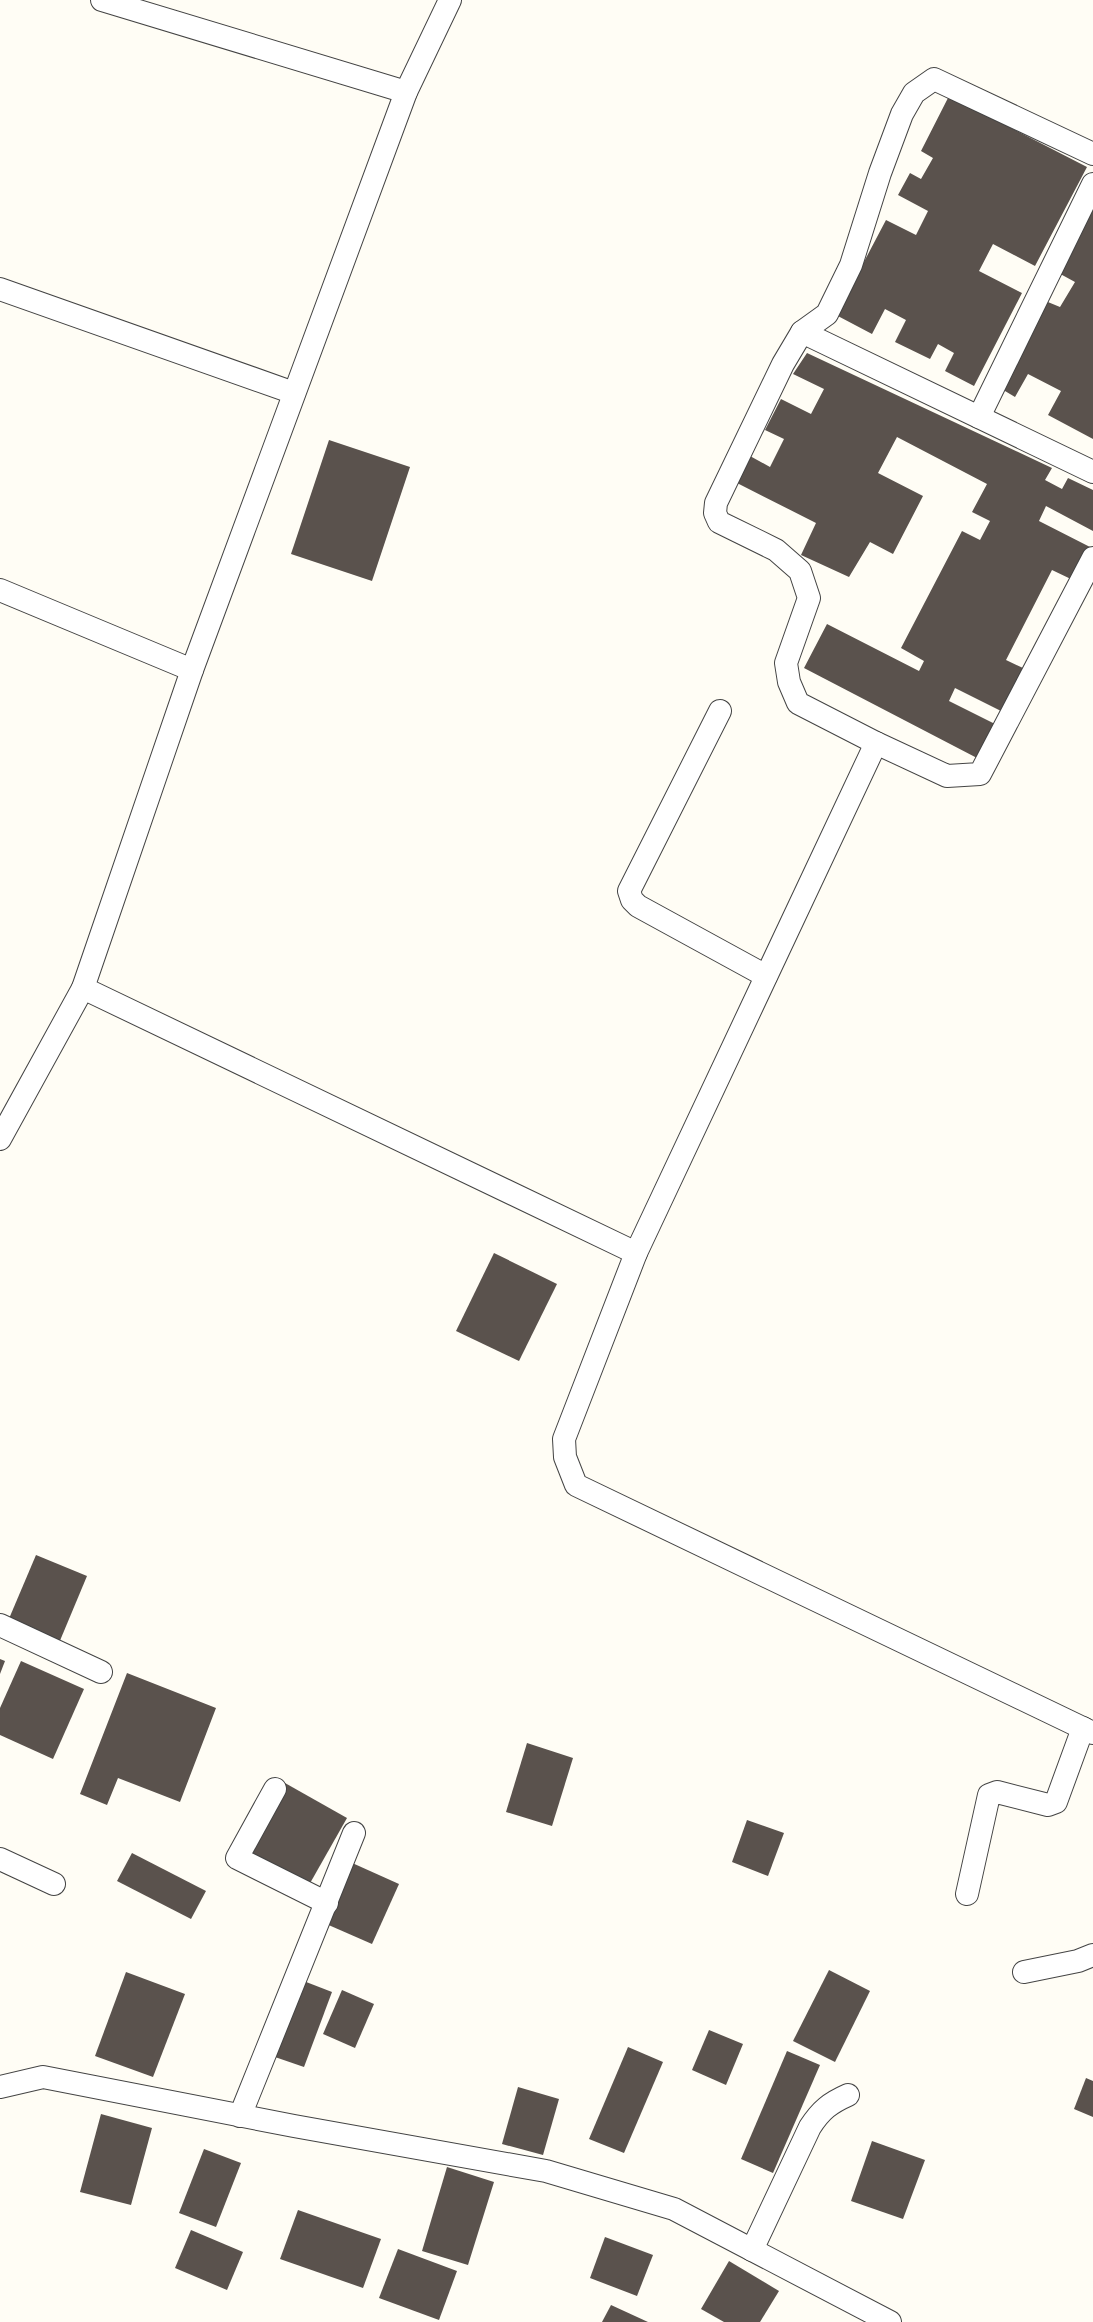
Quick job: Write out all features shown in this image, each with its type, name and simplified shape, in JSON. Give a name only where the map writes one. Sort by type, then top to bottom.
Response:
[{"type":"street","points":[[102,0],[406,92]]},
{"type":"street","points":[[0,1139],[83,988],[192,670],[294,393],[406,92],[450,0]]},
{"type":"street","points":[[1093,154],[934,79],[914,93],[902,114],[880,173],[851,265],[827,314],[802,332],[776,378],[716,503],[716,513],[720,522],[776,550],[800,571],[809,598],[786,663],[789,682],[798,703],[876,743],[947,776],[980,774],[1093,558]]},
{"type":"street","points":[[979,417],[1093,184]]},
{"type":"street","points":[[0,290],[294,393]]},
{"type":"street","points":[[802,332],[1093,472]]},
{"type":"street","points":[[0,590],[192,670]]},
{"type":"street","points":[[720,711],[629,891],[632,900],[638,906],[766,976]]},
{"type":"street","points":[[876,743],[636,1253],[564,1439],[565,1457],[576,1485],[1088,1731],[1056,1802],[1048,1805],[996,1792],[989,1795],[967,1894]]},
{"type":"street","points":[[83,988],[636,1253]]},
{"type":"street","points":[[0,1625],[101,1672]]},
{"type":"street","points":[[275,1789],[237,1858],[326,1903]]},
{"type":"street","points":[[240,2116],[354,1834]]},
{"type":"street","points":[[0,1859],[54,1884]]},
{"type":"street","points":[[1024,1972],[1078,1961],[1093,1955]]},
{"type":"street","points":[[0,2087],[43,2077],[240,2116],[546,2171],[674,2209],[890,2322]]},
{"type":"street","points":[[752,2250],[810,2127],[818,2114],[830,2103],[848,2095]]},
{"type":"building","points":[[949,96],[1087,167],[1035,266],[993,244],[979,271],[1022,293],[974,386],[945,371],[954,353],[938,344],[930,359],[895,342],[906,320],[885,309],[872,334],[836,315],[886,220],[916,235],[928,211],[898,195],[910,173],[921,179],[933,158],[921,151]]},
{"type":"building","points":[[1093,195],[1093,439],[1048,415],[1061,391],[1028,374],[1015,397],[1000,388],[1043,300],[1060,307],[1075,282],[1053,270]]},
{"type":"building","points":[[807,353],[1052,468],[1045,480],[1062,489],[1068,478],[1093,490],[1093,531],[1046,506],[1039,521],[1092,548],[1075,581],[1052,570],[1006,660],[1023,668],[1001,711],[955,688],[949,701],[995,724],[977,758],[804,668],[827,624],[919,671],[924,661],[901,648],[962,531],[980,540],[990,521],[972,512],[987,484],[897,437],[878,473],[923,496],[893,554],[870,542],[849,577],[801,555],[816,523],[737,483],[750,456],[770,467],[784,439],[765,430],[781,399],[811,414],[824,389],[793,374]]},
{"type":"building","points":[[329,440],[410,467],[372,581],[291,554]]},
{"type":"building","points":[[494,1253],[557,1284],[519,1361],[456,1331]]},
{"type":"building","points":[[36,1555],[87,1576],[59,1643],[8,1621]]},
{"type":"building","points":[[0,1659],[5,1661],[0,1674]]},
{"type":"building","points":[[21,1661],[84,1689],[53,1759],[0,1735],[0,1708]]},
{"type":"building","points":[[127,1673],[216,1708],[180,1802],[118,1778],[107,1805],[80,1794]]},
{"type":"building","points":[[527,1743],[573,1758],[552,1826],[506,1812]]},
{"type":"building","points":[[285,1783],[347,1818],[309,1885],[247,1850]]},
{"type":"building","points":[[747,1820],[784,1833],[768,1876],[732,1862]]},
{"type":"building","points":[[132,1853],[206,1891],[191,1919],[117,1881]]},
{"type":"building","points":[[350,1862],[399,1884],[372,1944],[324,1923]]},
{"type":"building","points":[[829,1970],[870,1991],[835,2062],[793,2041]]},
{"type":"building","points":[[126,1972],[185,1994],[153,2077],[95,2056]]},
{"type":"building","points":[[301,1980],[332,1992],[304,2067],[272,2056]]},
{"type":"building","points":[[342,1990],[374,2004],[355,2048],[323,2034]]},
{"type":"building","points":[[709,2030],[743,2044],[726,2085],[692,2070]]},
{"type":"building","points":[[628,2047],[663,2062],[624,2153],[589,2139]]},
{"type":"building","points":[[787,2051],[820,2065],[773,2173],[741,2159]]},
{"type":"building","points":[[1086,2078],[1093,2081],[1093,2117],[1074,2109]]},
{"type":"building","points":[[518,2087],[559,2099],[543,2155],[502,2144]]},
{"type":"building","points":[[101,2114],[152,2128],[131,2205],[80,2192]]},
{"type":"building","points":[[872,2141],[925,2160],[903,2219],[851,2201]]},
{"type":"building","points":[[204,2149],[241,2163],[216,2227],[179,2213]]},
{"type":"building","points":[[447,2167],[494,2182],[468,2265],[422,2251]]},
{"type":"building","points":[[298,2210],[381,2239],[363,2288],[280,2259]]},
{"type":"building","points":[[191,2230],[243,2252],[227,2290],[175,2268]]},
{"type":"building","points":[[605,2237],[653,2255],[637,2296],[590,2278]]},
{"type":"building","points":[[398,2249],[457,2271],[439,2320],[379,2298]]},
{"type":"building","points":[[729,2261],[779,2291],[760,2322],[724,2322],[701,2309]]},
{"type":"building","points":[[611,2305],[648,2322],[602,2322]]}]
